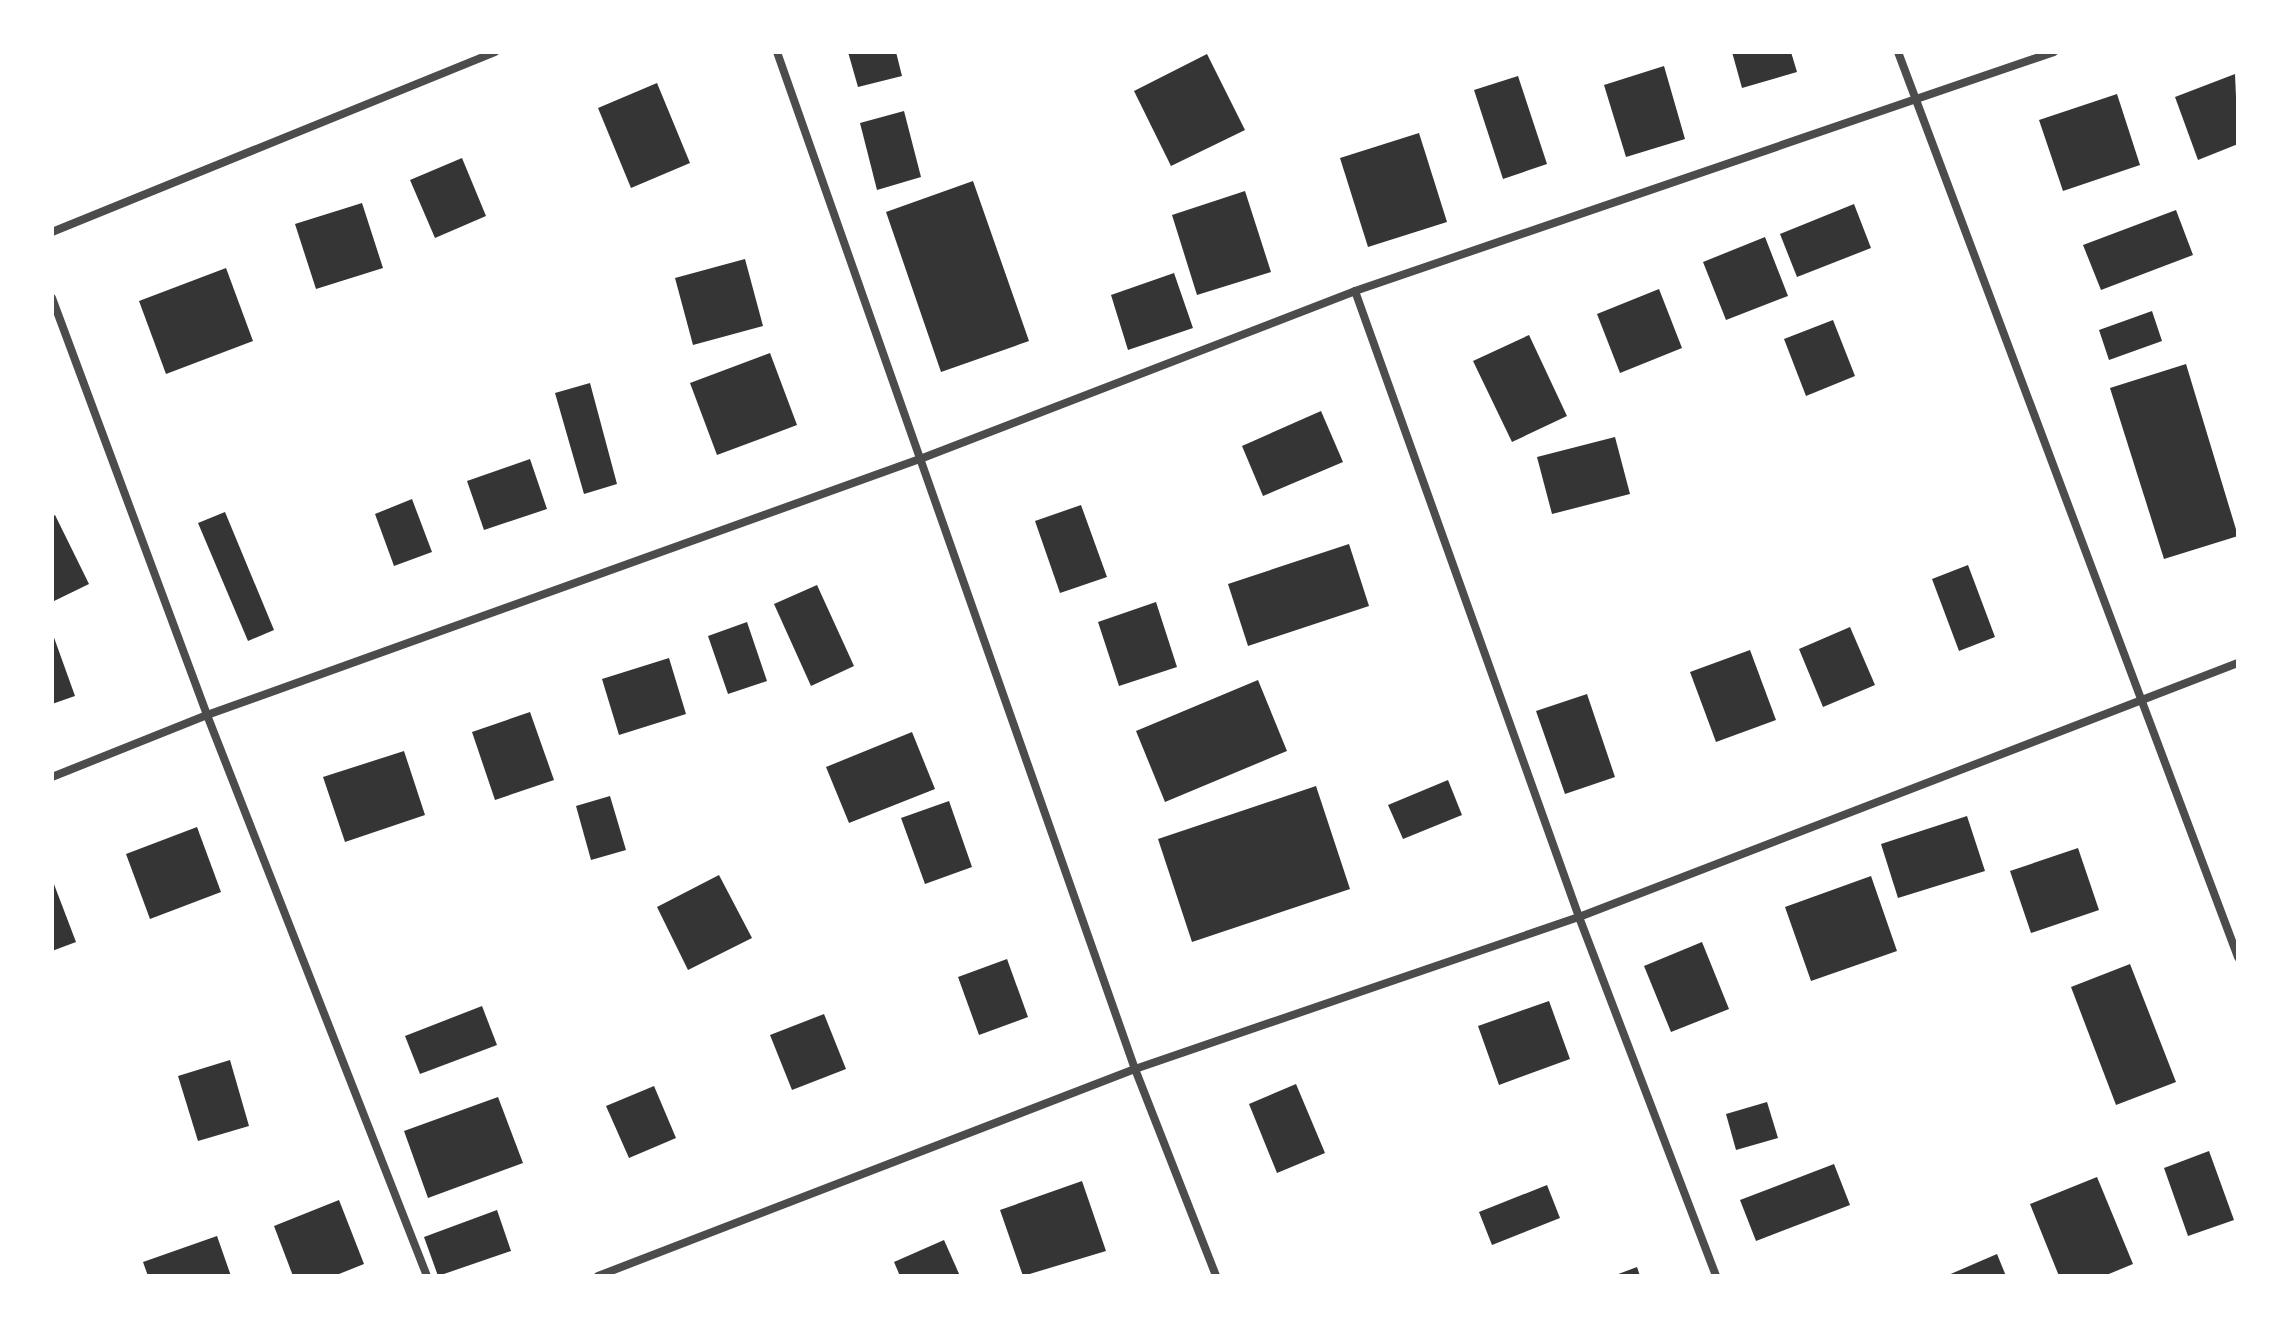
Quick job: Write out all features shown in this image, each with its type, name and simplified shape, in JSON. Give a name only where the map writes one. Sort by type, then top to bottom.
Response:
[{"type":"street","points":[[52,232],[495,52]]},
{"type":"street","points":[[777,52],[1135,1069],[1216,1276]]},
{"type":"street","points":[[1898,52],[2144,699],[2238,957]]},
{"type":"street","points":[[52,777],[207,715],[920,459],[1355,291],[2054,52]]},
{"type":"street","points":[[1355,291],[1579,917],[1716,1276]]},
{"type":"street","points":[[52,298],[207,715],[427,1276]]},
{"type":"street","points":[[598,1276],[1135,1069],[1579,917],[2238,663]]},
{"type":"building","points":[[848,52],[896,52],[902,76],[858,87]]},
{"type":"building","points":[[1732,52],[1791,52],[1797,72],[1742,88]]},
{"type":"building","points":[[1207,54],[1245,130],[1171,166],[1134,91]]},
{"type":"building","points":[[1664,66],[1685,139],[1626,157],[1604,85]]},
{"type":"building","points":[[2235,74],[2238,144],[2198,160],[2175,97]]},
{"type":"building","points":[[1518,76],[1547,164],[1503,179],[1474,90]]},
{"type":"building","points":[[657,83],[690,163],[631,188],[598,108]]},
{"type":"building","points":[[2117,94],[2140,165],[2063,191],[2039,120]]},
{"type":"building","points":[[904,111],[921,177],[877,190],[860,123]]},
{"type":"building","points":[[1419,133],[1447,222],[1368,247],[1340,158]]},
{"type":"building","points":[[462,158],[486,216],[435,238],[410,180]]},
{"type":"building","points":[[973,181],[1029,341],[941,372],[886,212]]},
{"type":"building","points":[[1245,191],[1271,272],[1197,295],[1172,215]]},
{"type":"building","points":[[362,203],[383,268],[316,289],[295,224]]},
{"type":"building","points":[[1854,204],[1871,248],[1797,277],[1780,234]]},
{"type":"building","points":[[2176,210],[2193,255],[2101,290],[2083,245]]},
{"type":"building","points":[[1765,237],[1788,296],[1726,320],[1703,262]]},
{"type":"building","points":[[745,259],[763,326],[693,345],[675,278]]},
{"type":"building","points":[[226,268],[253,341],[166,374],[139,301]]},
{"type":"building","points":[[1174,273],[1193,328],[1128,350],[1111,295]]},
{"type":"building","points":[[1659,289],[1682,348],[1620,373],[1597,314]]},
{"type":"building","points":[[2152,311],[2162,341],[2109,360],[2099,330]]},
{"type":"building","points":[[1833,320],[1855,376],[1806,396],[1784,339]]},
{"type":"building","points":[[1529,335],[1567,416],[1512,442],[1473,361]]},
{"type":"building","points":[[770,353],[797,425],[717,455],[690,383]]},
{"type":"building","points":[[2186,364],[2238,536],[2164,559],[2110,388]]},
{"type":"building","points":[[590,383],[617,484],[584,494],[555,393]]},
{"type":"building","points":[[1321,411],[1343,462],[1263,496],[1242,446]]},
{"type":"building","points":[[1615,437],[1630,494],[1552,514],[1537,457]]},
{"type":"building","points":[[530,459],[547,509],[484,530],[467,481]]},
{"type":"building","points":[[412,499],[432,552],[394,566],[375,514]]},
{"type":"building","points":[[1081,505],[1107,577],[1060,593],[1035,521]]},
{"type":"building","points":[[225,512],[274,630],[248,641],[198,523]]},
{"type":"building","points":[[55,515],[89,584],[52,602],[52,517]]},
{"type":"building","points":[[1349,544],[1369,606],[1248,646],[1228,584]]},
{"type":"building","points":[[1968,565],[1995,637],[1959,651],[1932,579]]},
{"type":"building","points":[[817,585],[854,666],[811,686],[774,604]]},
{"type":"building","points":[[1156,602],[1177,667],[1119,686],[1098,622]]},
{"type":"building","points":[[747,622],[767,681],[728,694],[708,636]]},
{"type":"building","points":[[1850,627],[1875,685],[1823,707],[1799,649]]},
{"type":"building","points":[[52,632],[75,696],[52,704]]},
{"type":"building","points":[[1750,650],[1776,720],[1716,742],[1690,672]]},
{"type":"building","points":[[669,658],[686,714],[619,735],[602,679]]},
{"type":"building","points":[[1258,680],[1287,751],[1165,802],[1136,731]]},
{"type":"building","points":[[1587,694],[1615,777],[1565,794],[1536,711]]},
{"type":"building","points":[[530,712],[554,780],[495,800],[472,732]]},
{"type":"building","points":[[912,732],[935,789],[849,823],[826,767]]},
{"type":"building","points":[[404,751],[425,815],[345,842],[323,777]]},
{"type":"building","points":[[1448,780],[1462,815],[1403,839],[1388,805]]},
{"type":"building","points":[[1316,786],[1350,889],[1192,942],[1158,839]]},
{"type":"building","points":[[610,796],[626,850],[591,860],[576,806]]},
{"type":"building","points":[[949,801],[972,867],[925,884],[901,818]]},
{"type":"building","points":[[1967,816],[1985,871],[1898,898],[1881,844]]},
{"type":"building","points":[[197,827],[221,892],[150,919],[126,854]]},
{"type":"building","points":[[2078,848],[2099,910],[2031,933],[2010,871]]},
{"type":"building","points":[[719,875],[752,938],[688,970],[657,907]]},
{"type":"building","points":[[1871,876],[1897,951],[1811,981],[1785,907]]},
{"type":"building","points":[[52,879],[76,942],[52,951]]},
{"type":"building","points":[[1702,942],[1729,1009],[1671,1032],[1644,966]]},
{"type":"building","points":[[1007,959],[1028,1017],[979,1035],[958,977]]},
{"type":"building","points":[[2130,964],[2176,1082],[2116,1105],[2071,987]]},
{"type":"building","points":[[1549,1001],[1570,1059],[1499,1085],[1478,1026]]},
{"type":"building","points":[[482,1006],[497,1045],[420,1074],[405,1036]]},
{"type":"building","points":[[824,1014],[846,1069],[792,1090],[770,1035]]},
{"type":"building","points":[[230,1060],[249,1126],[198,1141],[178,1076]]},
{"type":"building","points":[[1296,1084],[1325,1153],[1277,1173],[1249,1104]]},
{"type":"building","points":[[654,1086],[676,1138],[629,1158],[606,1106]]},
{"type":"building","points":[[498,1097],[523,1163],[428,1198],[404,1131]]},
{"type":"building","points":[[1767,1102],[1778,1138],[1736,1150],[1726,1114]]},
{"type":"building","points":[[2209,1151],[2234,1220],[2188,1236],[2164,1168]]},
{"type":"building","points":[[1834,1164],[1850,1205],[1756,1241],[1740,1200]]},
{"type":"building","points":[[2097,1177],[2133,1264],[2104,1276],[2059,1276],[2030,1204]]},
{"type":"building","points":[[1082,1181],[1106,1251],[1023,1276],[1000,1210]]},
{"type":"building","points":[[1547,1185],[1560,1218],[1492,1245],[1479,1212]]},
{"type":"building","points":[[339,1200],[364,1264],[334,1276],[293,1276],[274,1226]]},
{"type":"building","points":[[497,1210],[511,1251],[438,1276],[424,1237]]},
{"type":"building","points":[[217,1236],[231,1276],[148,1276],[143,1262]]},
{"type":"building","points":[[944,1240],[960,1276],[900,1276],[894,1262]]},
{"type":"building","points":[[1997,1254],[2006,1276],[1946,1276]]},
{"type":"building","points":[[1637,1267],[1640,1276],[1613,1276]]}]
